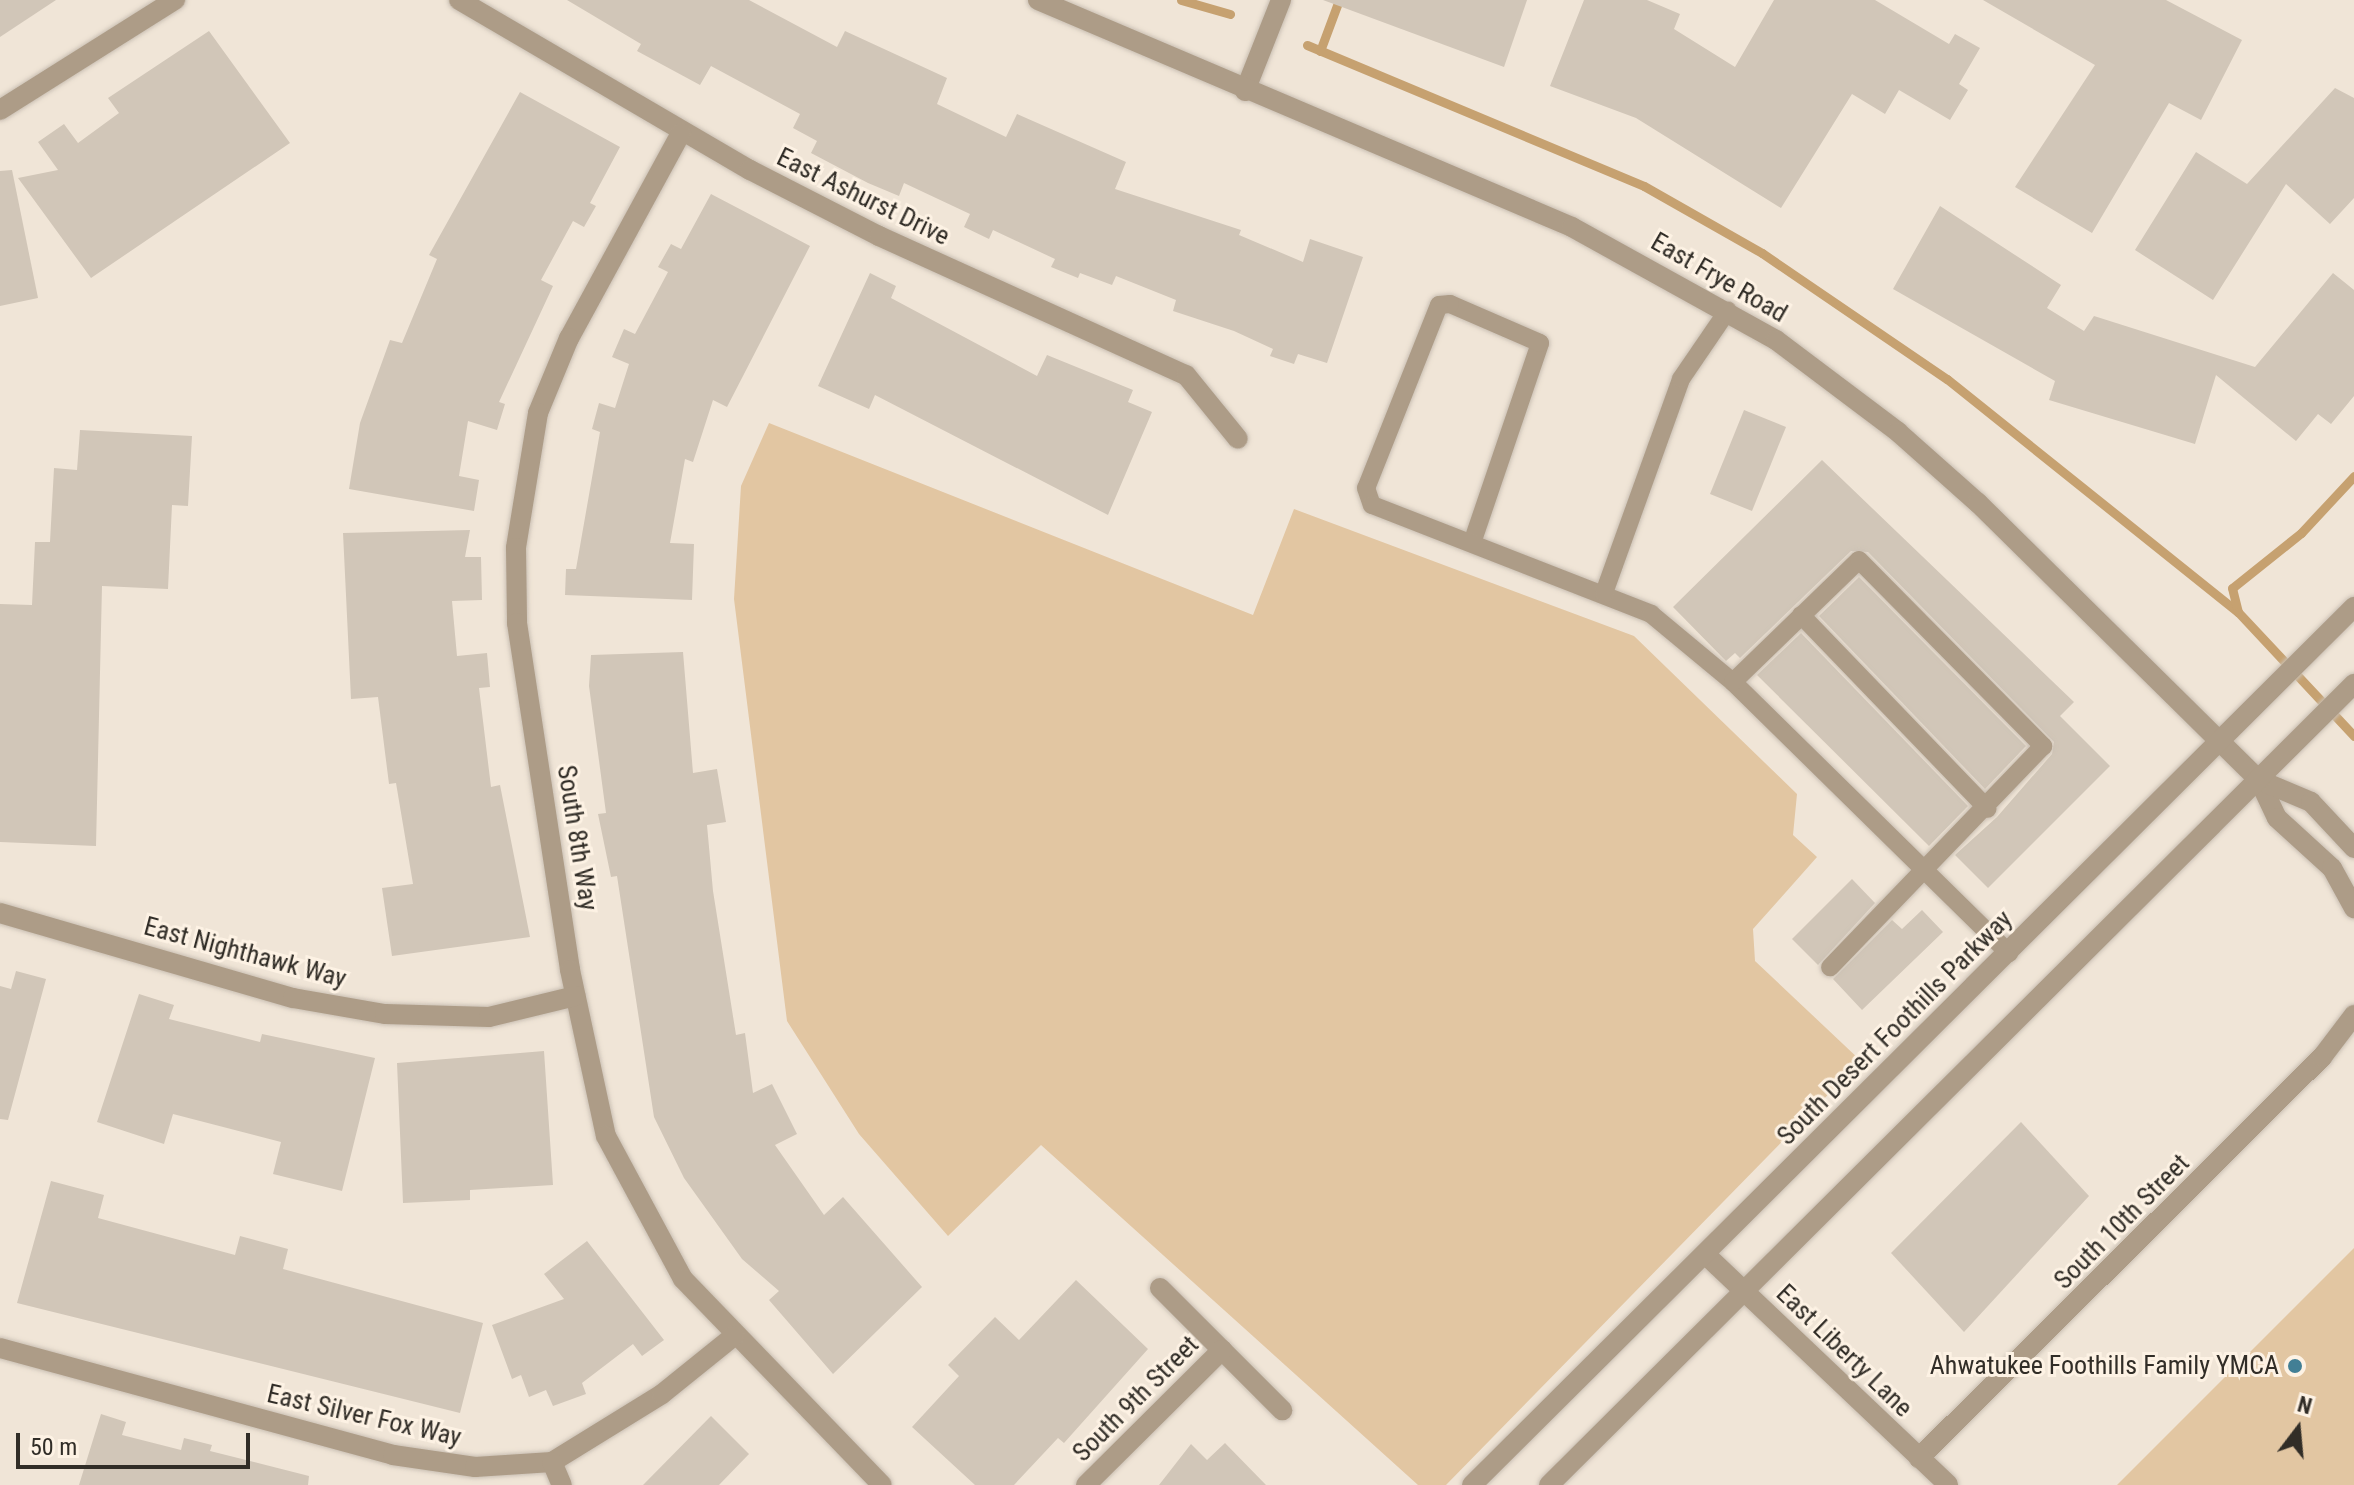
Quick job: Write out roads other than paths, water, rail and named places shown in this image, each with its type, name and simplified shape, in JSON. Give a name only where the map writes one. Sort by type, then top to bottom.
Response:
[{"type":"street","points":[[0,110],[175,0]]},
{"type":"street","name":"East Ashurst Drive","points":[[459,0],[485,7],[681,133],[879,236],[1186,375],[1238,439]]},
{"type":"street","name":"East Frye Road","points":[[1038,0],[1245,91],[1572,227],[1728,310],[1898,432],[2067,587],[2259,780],[2277,818],[2332,868],[2354,908]]},
{"type":"street","points":[[1245,91],[1281,0]]},
{"type":"street","name":"South 8th Way","points":[[681,133],[569,338],[538,413],[524,473],[517,623],[575,996],[606,1136],[635,1201],[683,1279],[734,1336],[882,1485]]},
{"type":"street","name":"South Desert Foothills Parkway","points":[[1472,1485],[2354,607]]},
{"type":"street","points":[[1549,1485],[2352,686]]},
{"type":"street","name":"East Frye Road","points":[[2259,780],[2311,802],[2353,847]]},
{"type":"street","points":[[2332,868],[2353,847]]},
{"type":"street","name":"East Nighthawk Way","points":[[0,913],[293,998],[385,1014],[489,1017],[575,996]]},
{"type":"street","name":"South 10th Street","points":[[1919,1458],[2322,1057],[2354,1015]]},
{"type":"street","name":"East Liberty Lane","points":[[1705,1254],[1948,1485]]},
{"type":"street","name":"South 9th Street","points":[[1160,1288],[1282,1410]]},
{"type":"street","name":"East Silver Fox Way","points":[[0,1348],[393,1455],[475,1467],[552,1462],[662,1394],[734,1336]]},
{"type":"street","name":"South 9th Street","points":[[1086,1485],[1222,1350]]},
{"type":"street","points":[[552,1462],[562,1485]]},
{"type":"lane","points":[[1472,543],[1540,343],[1450,304],[1439,305],[1366,496],[1372,505],[1472,543],[1604,593],[1651,614],[1733,682],[2009,953]]},
{"type":"lane","points":[[1604,593],[1681,379],[1728,310]]},
{"type":"lane","points":[[1733,682],[1852,564],[1867,563],[2037,738],[2041,755],[1830,967]]},
{"type":"lane","points":[[1801,615],[1988,809]]},
{"type":"waterway","points":[[1181,0],[1230,14]]},
{"type":"waterway","points":[[1320,51],[1339,0]]},
{"type":"waterway","points":[[1307,45],[1644,186],[1762,253],[1947,379],[2238,612]]},
{"type":"waterway","points":[[2354,476],[2301,533],[2232,588],[2238,612],[2354,736]]},
{"type":"place","name":"Ahwatukee Foothills Family YMCA","points":[[2295,1366]]}]
